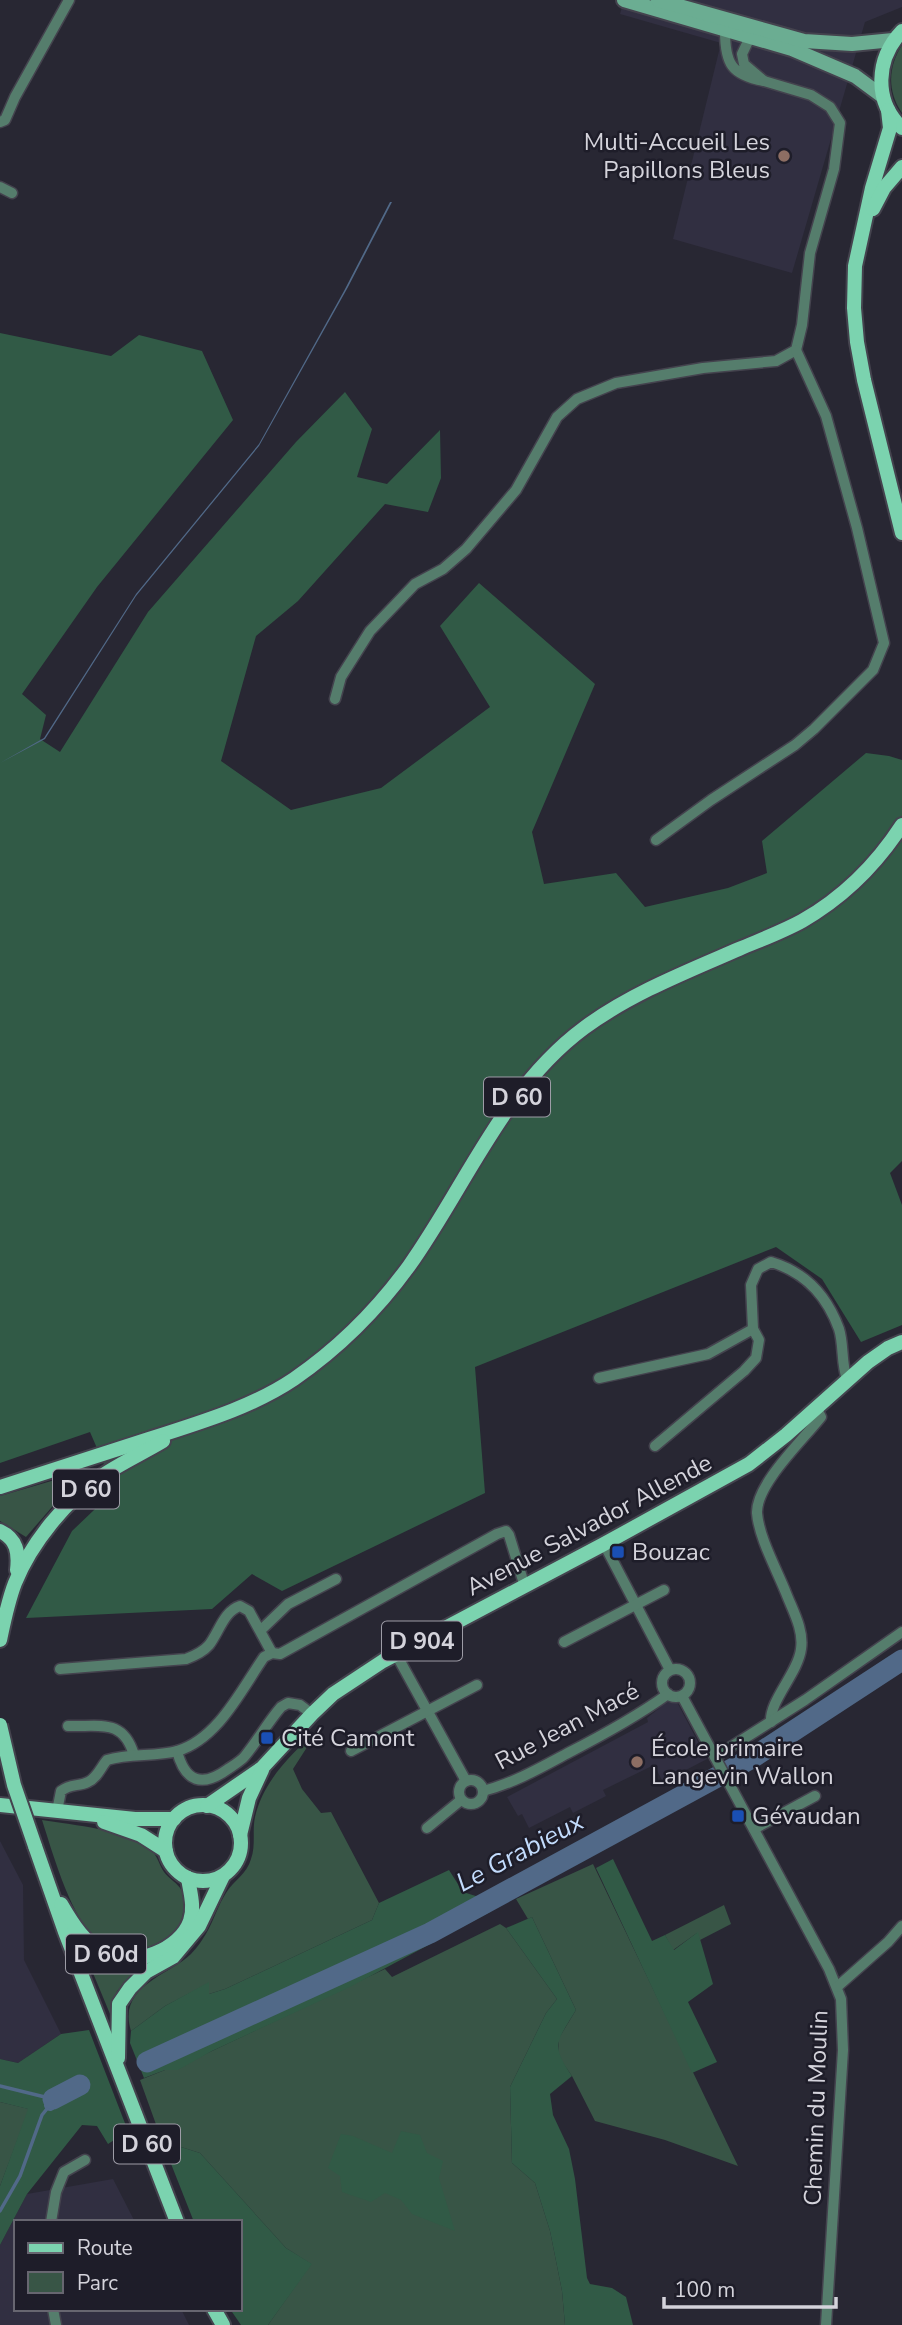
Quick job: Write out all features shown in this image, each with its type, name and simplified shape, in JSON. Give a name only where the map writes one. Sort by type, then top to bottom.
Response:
[{"type":"main road","points":[[624,0],[725,31],[852,44],[898,36]]},
{"type":"main road","points":[[658,0],[752,32],[855,76],[885,103],[902,128]]},
{"type":"main road","points":[[898,36],[884,57],[880,77],[890,128],[872,188],[855,266],[854,308],[857,342],[902,534]]},
{"type":"main road","points":[[867,219],[884,188],[902,167]]},
{"type":"main road","name":"D 60","points":[[0,1640],[15,1583],[28,1556],[80,1494],[102,1476],[188,1426],[241,1407],[292,1380],[337,1346],[375,1310],[411,1264],[481,1150],[529,1080],[556,1051],[616,1007],[680,974],[803,920],[852,886],[872,866],[902,825]]},
{"type":"main road","name":"Avenue Salvador Allende","points":[[207,1806],[262,1768],[333,1694],[396,1654],[749,1464],[847,1378],[888,1348],[902,1342]]},
{"type":"main road","points":[[0,1487],[188,1426]]},
{"type":"main road","points":[[0,1531],[9,1537],[19,1554],[15,1583]]},
{"type":"main road","name":"D 60","points":[[0,1723],[14,1785],[34,1846],[176,2220]]},
{"type":"main road","name":"Avenue Salvador Allende","points":[[240,1835],[249,1798],[262,1768]]},
{"type":"main road","points":[[0,1805],[135,1819],[174,1819]]},
{"type":"main road","points":[[195,1806],[207,1806],[228,1815],[240,1835],[241,1847],[232,1869],[211,1881],[200,1881],[178,1872],[170,1862],[166,1851],[168,1828],[183,1811],[195,1806]]},
{"type":"main road","points":[[81,1814],[141,1835],[166,1851]]},
{"type":"main road","points":[[118,2067],[119,2004],[146,1972],[173,1957],[199,1926],[223,1876]]},
{"type":"main road","name":"D 60d","points":[[46,1879],[88,1941],[109,1956],[142,1959],[171,1946],[189,1923],[192,1906],[188,1878]]},
{"type":"street","points":[[0,122],[5,120],[69,0]]},
{"type":"street","points":[[656,840],[795,745],[814,729],[873,670],[884,643],[857,528],[826,416],[796,350],[802,325],[810,253],[834,169],[839,123],[830,107],[811,95],[751,79],[737,72],[727,61],[725,31]]},
{"type":"street","points":[[752,32],[742,54],[744,64],[764,81]]},
{"type":"street","points":[[0,187],[12,193]]},
{"type":"street","points":[[335,699],[341,677],[370,631],[415,583],[443,569],[467,550],[516,490],[557,417],[577,399],[616,383],[703,368],[776,361],[796,350]]},
{"type":"street","points":[[655,1446],[744,1371],[755,1358],[758,1340],[753,1329],[751,1285],[758,1269],[771,1262],[790,1268],[818,1288],[839,1330],[847,1378]]},
{"type":"street","points":[[599,1378],[708,1354],[753,1329]]},
{"type":"street","points":[[771,1722],[770,1714],[791,1677],[801,1651],[801,1631],[760,1527],[757,1503],[769,1481],[821,1417],[817,1407]]},
{"type":"street","points":[[57,1811],[61,1791],[72,1784],[92,1781],[101,1763],[134,1755],[177,1751],[192,1743],[217,1724],[264,1657],[272,1653],[281,1654],[506,1531],[524,1587]]},
{"type":"street","points":[[604,1544],[670,1670]]},
{"type":"street","points":[[261,1630],[288,1604],[336,1579]]},
{"type":"street","points":[[564,1642],[664,1590]]},
{"type":"street","points":[[60,1669],[186,1659],[209,1645],[230,1610],[240,1606],[249,1611],[272,1653]]},
{"type":"street","points":[[716,1760],[902,1632]]},
{"type":"street","points":[[396,1654],[466,1781]]},
{"type":"street","points":[[679,1668],[689,1676],[691,1685],[682,1696],[668,1694],[662,1681],[670,1670],[679,1668]]},
{"type":"street","points":[[351,1751],[477,1685]]},
{"type":"street","name":"Rue Jean Macé","points":[[483,1791],[507,1784],[540,1768],[622,1724],[668,1694]]},
{"type":"street","name":"Chemin du Moulin","points":[[682,1696],[837,1987],[843,2020],[843,2050],[826,2325]]},
{"type":"street","points":[[177,1751],[180,1764],[186,1772],[191,1777],[205,1781],[217,1777],[244,1758],[281,1707],[288,1703],[300,1705],[312,1714]]},
{"type":"street","points":[[68,1726],[119,1730],[127,1738],[134,1755]]},
{"type":"street","points":[[466,1781],[477,1782],[483,1791],[480,1800],[472,1808],[461,1800],[458,1791],[466,1781]]},
{"type":"street","points":[[754,1829],[815,1796]]},
{"type":"street","points":[[427,1828],[461,1800]]},
{"type":"street","points":[[837,1987],[902,1926]]},
{"type":"street","points":[[51,2220],[56,2192],[64,2172],[85,2160]]},
{"type":"shaded area","points":[[624,0],[902,0],[902,7],[865,22],[792,273],[673,239],[721,43],[620,14]]},
{"type":"shaded area","name":"École primaire Langevin Wallon","points":[[668,1701],[677,1702],[707,1759],[663,1782],[654,1765],[603,1790],[606,1796],[573,1813],[570,1807],[529,1828],[522,1814],[518,1816],[507,1797],[648,1722],[647,1718]]},
{"type":"shaded area","points":[[0,1841],[23,1885],[24,1960],[61,2034],[18,2063],[0,2059]]},
{"type":"shaded area","points":[[113,2179],[134,2220],[14,2220],[14,2311],[182,2311],[189,2325],[0,2325],[0,2245],[27,2194]]},
{"type":"green space","points":[[902,45],[902,113],[894,96],[891,79],[894,62]]},
{"type":"green space","points":[[0,333],[111,356],[139,335],[202,351],[233,420],[97,587],[22,694],[46,715],[40,739],[60,752],[148,612],[296,442],[345,392],[372,429],[357,477],[387,484],[440,430],[441,478],[428,512],[385,504],[298,601],[256,636],[221,761],[291,810],[381,788],[490,707],[440,626],[479,583],[595,684],[532,832],[544,884],[616,873],[645,907],[728,888],[767,873],[762,841],[866,753],[902,760],[902,1161],[890,1173],[902,1205],[902,1325],[861,1342],[822,1279],[776,1247],[475,1367],[485,1493],[282,1591],[252,1574],[212,1609],[26,1618],[72,1531],[115,1490],[90,1432],[0,1463]]},
{"type":"green space","points":[[72,1475],[77,1478],[26,1537],[0,1521],[0,1496]]},
{"type":"green space","points":[[320,1727],[293,1769],[302,1789],[321,1813],[331,1812],[379,1903],[372,1920],[225,1989],[209,1994],[209,1983],[165,2006],[131,2031],[131,2003],[147,1984],[191,1954],[202,1940],[226,1893],[249,1864],[255,1817],[265,1791],[280,1768]]},
{"type":"green space","points":[[42,1820],[112,1832],[150,1849],[164,1872],[182,1891],[183,1912],[176,1931],[155,1948],[142,1951],[114,1948],[91,1933],[68,1896]]},
{"type":"green space","points":[[613,1859],[652,1941],[665,1935],[674,1950],[698,1932],[713,1984],[688,2002],[717,2062],[692,2073],[596,1868]]},
{"type":"green space","points":[[593,1864],[738,2166],[665,2140],[595,2121],[572,2076],[558,2056],[559,2038],[576,2010],[532,1917],[528,1919],[516,1899]]},
{"type":"green space","points":[[449,1870],[463,1892],[479,1897],[490,1912],[350,1987],[212,2051],[178,2070],[165,2070],[144,2078],[130,2043],[131,2031],[165,2006],[209,1982],[209,1994],[225,1989],[372,1920],[379,1903]]},
{"type":"green space","points":[[724,1905],[731,1924],[700,1940],[697,1933],[673,1950],[665,1935]]},
{"type":"green space","points":[[532,1917],[576,2010],[559,2043],[561,2057],[572,2076],[550,2094],[553,2115],[569,2149],[587,2278],[590,2284],[612,2288],[626,2297],[633,2325],[565,2325],[562,2291],[550,2231],[535,2183],[512,2163],[510,2087],[546,2013],[557,1999],[506,1928]]},
{"type":"green space","points":[[500,1924],[506,1928],[557,1999],[546,2013],[510,2087],[512,2163],[535,2183],[550,2231],[562,2291],[565,2325],[268,2325],[311,2264],[286,2248],[200,2153],[162,2141],[140,2080],[165,2070],[178,2069],[385,1969],[392,1977]]},
{"type":"green space","points":[[83,1949],[113,1965],[137,1969],[117,1991],[110,2014]]},
{"type":"green space","points":[[89,2030],[128,2131],[108,2144],[97,2126],[82,2125],[27,2194],[0,2245],[0,2186],[28,2109],[0,2102],[0,2059],[18,2063],[61,2034]]},
{"type":"green space","points":[[0,2102],[29,2109],[0,2186]]},
{"type":"green space","points":[[401,2131],[420,2135],[427,2153],[443,2161],[439,2178],[455,2231],[412,2214],[401,2200],[385,2193],[371,2202],[342,2192],[340,2176],[328,2168],[341,2134],[353,2136],[392,2153]]},
{"type":"green space","points":[[162,2141],[200,2153],[286,2248],[312,2264],[268,2325],[241,2325],[231,2311],[242,2311],[242,2220],[193,2220]]},
{"type":"water","points":[[390,202],[348,287],[259,446],[136,596],[45,739],[0,763],[44,738],[136,594],[259,444]]},
{"type":"waterway","name":"Le Grabieux","points":[[147,2062],[430,1933],[752,1758],[902,1660]]},
{"type":"waterway","name":"Le Grabieux","points":[[53,2099],[80,2085]]},
{"type":"waterway","points":[[0,2086],[53,2099]]},
{"type":"waterway","name":"Le Grabieux","points":[[50,2105],[53,2099]]},
{"type":"waterway","points":[[0,2211],[20,2176],[42,2115],[50,2105]]},
{"type":"place","name":"Multi-Accueil Les Papillons Bleus","points":[[784,156]]},
{"type":"place","name":"Bouzac","points":[[618,1552]]},
{"type":"place","name":"Cité Camont","points":[[267,1738]]},
{"type":"place","name":"École primaire Langevin Wallon","points":[[637,1762]]},
{"type":"place","name":"Gévaudan","points":[[738,1816]]}]
